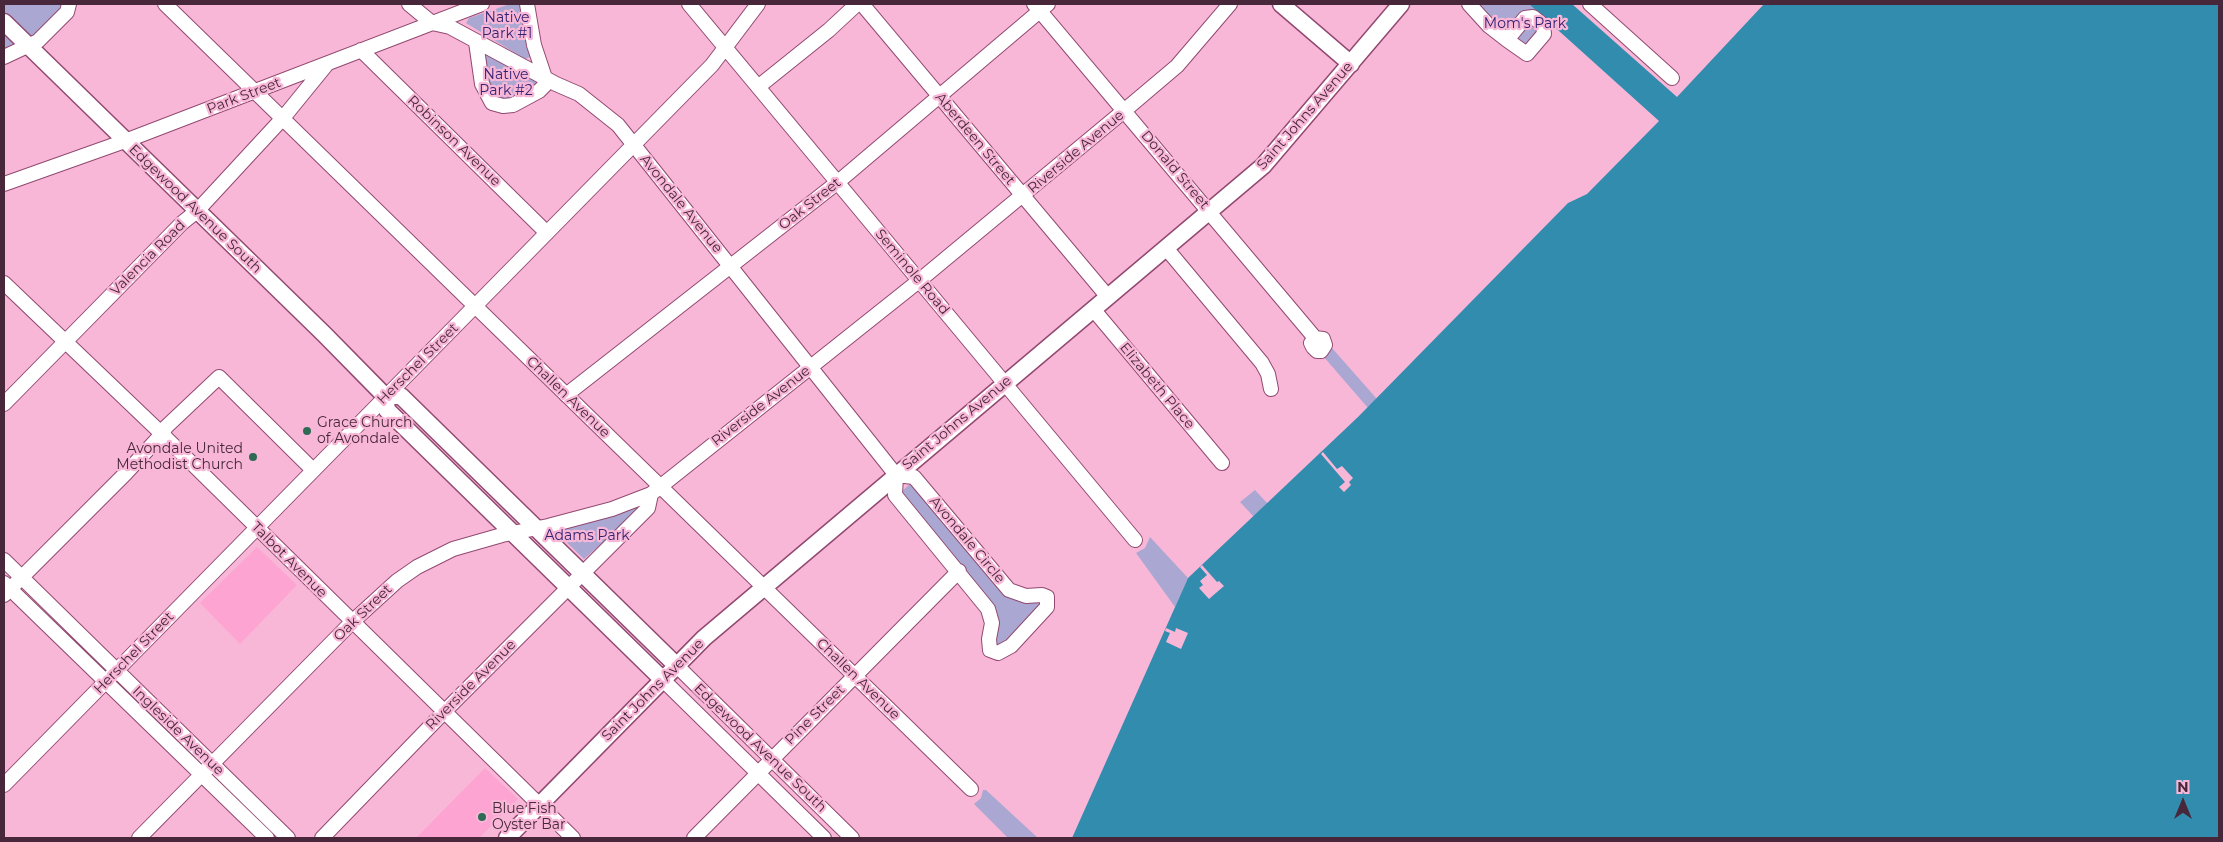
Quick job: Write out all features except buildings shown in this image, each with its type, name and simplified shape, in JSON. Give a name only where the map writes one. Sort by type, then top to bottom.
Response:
[{"type":"main road","points":[[1281,4],[1351,64]]},
{"type":"main road","name":"Saint Johns Avenue","points":[[507,838],[704,638],[1274,156],[1402,4]]},
{"type":"main road","name":"Edgewood Avenue South","points":[[4,22],[385,396],[387,410],[662,680]]},
{"type":"main road","name":"Edgewood Avenue South","points":[[385,396],[401,396],[676,665]]},
{"type":"street","points":[[4,56],[38,41],[67,12],[69,4]]},
{"type":"street","name":"Challen Avenue","points":[[165,4],[566,395],[655,490],[763,587],[971,789]]},
{"type":"street","name":"Avondale Avenue","points":[[409,4],[432,23],[450,27],[590,101],[618,125],[896,475]]},
{"type":"street","name":"Park Street","points":[[4,184],[126,141],[482,4]]},
{"type":"street","points":[[476,42],[482,84],[492,103],[503,106],[513,105],[540,91],[545,85],[545,78],[534,45],[527,4]]},
{"type":"street","name":"Seminole Road","points":[[690,4],[1135,540]]},
{"type":"street","name":"Herschel Street","points":[[4,786],[256,527],[712,65],[758,4]]},
{"type":"street","points":[[758,87],[829,30],[856,4]]},
{"type":"street","name":"Aberdeen Street","points":[[862,4],[1108,297]]},
{"type":"street","name":"Riverside Avenue","points":[[322,838],[581,573],[648,508],[655,490],[1024,196],[1177,66],[1230,4]]},
{"type":"street","points":[[1469,4],[1489,26],[1508,40]]},
{"type":"street","points":[[1590,4],[1672,78]]},
{"type":"street","name":"Oak Street","points":[[566,395],[838,182],[940,97],[1041,6]]},
{"type":"street","name":"Donald Street","points":[[1041,6],[1314,338]]},
{"type":"street","name":"Robinson Avenue","points":[[361,50],[547,232]]},
{"type":"street","name":"Valencia Road","points":[[4,404],[182,223],[197,211],[284,118],[328,64]]},
{"type":"street","points":[[1166,248],[1262,363],[1268,374],[1271,389]]},
{"type":"street","name":"Talbot Avenue","points":[[4,283],[162,434],[573,838]]},
{"type":"street","name":"Elizabeth Place","points":[[1093,309],[1222,463]]},
{"type":"street","points":[[6,589],[22,577],[162,434],[166,427],[219,377],[313,470]]},
{"type":"street","name":"Avondale Circle","points":[[896,475],[914,477],[1009,590],[1026,596],[1042,595],[1048,598],[1047,607],[1010,646],[998,653],[990,650],[989,639],[992,623],[988,610],[958,571],[895,494],[896,475]]},
{"type":"street","name":"Oak Street","points":[[140,838],[206,768],[377,597],[417,567],[453,549],[612,510],[655,490]]},
{"type":"street","name":"Ingleside Avenue","points":[[4,560],[116,670],[267,838]]},
{"type":"street","name":"Pine Street","points":[[694,838],[958,571]]},
{"type":"street","name":"Ingleside Avenue","points":[[6,589],[106,681],[288,838]]},
{"type":"street","name":"Edgewood Avenue South","points":[[676,665],[852,838]]},
{"type":"street","name":"Edgewood Avenue South","points":[[662,680],[824,838]]},
{"type":"shaded area","points":[[1529,4],[1572,4],[1677,97],[1764,4],[2219,4],[2219,838],[1072,838],[1188,578],[1359,416],[1568,203],[1587,194],[1659,121]]},
{"type":"shaded area","points":[[257,547],[297,585],[240,644],[200,603]]},
{"type":"shaded area","points":[[485,768],[518,799],[479,838],[416,838]]},
{"type":"green space","points":[[4,4],[64,4],[64,8],[36,37],[4,51]]},
{"type":"green space","name":"Native Park #1","points":[[510,4],[522,4],[530,51],[530,57],[525,59],[466,23],[469,18]]},
{"type":"green space","name":"Mom's Park","points":[[1473,4],[1529,4],[1554,25],[1532,54]]},
{"type":"green space","name":"Native Park #2","points":[[482,51],[539,79],[537,87],[512,100],[499,100],[491,96]]},
{"type":"green space","points":[[1332,348],[1377,399],[1368,408],[1323,356]]},
{"type":"green space","points":[[913,481],[1009,596],[1036,600],[1040,605],[1004,645],[1000,646],[995,643],[997,628],[898,495]]},
{"type":"green space","points":[[1255,490],[1268,504],[1254,517],[1240,502]]},
{"type":"green space","name":"Adams Park","points":[[645,505],[584,559],[553,529],[615,513]]},
{"type":"green space","points":[[1150,537],[1188,578],[1175,607],[1136,553],[1145,548]]},
{"type":"green space","points":[[983,790],[986,790],[1038,838],[1008,838],[974,804],[981,798]]},
{"type":"pier","points":[[1323,452],[1337,469],[1342,466],[1353,478],[1349,482],[1351,485],[1344,492],[1339,487],[1345,482],[1321,454]]},
{"type":"pier","points":[[1202,565],[1217,582],[1219,581],[1224,586],[1209,599],[1199,588],[1203,585],[1200,581],[1207,575],[1200,567]]},
{"type":"pier","points":[[1166,628],[1175,632],[1176,628],[1188,633],[1181,649],[1166,642],[1170,633],[1165,631]]},
{"type":"place","name":"Grace Church of Avondale","points":[[307,431]]},
{"type":"place","name":"Avondale United Methodist Church","points":[[253,457]]},
{"type":"place","name":"Blue Fish Oyster Bar","points":[[482,817]]}]
